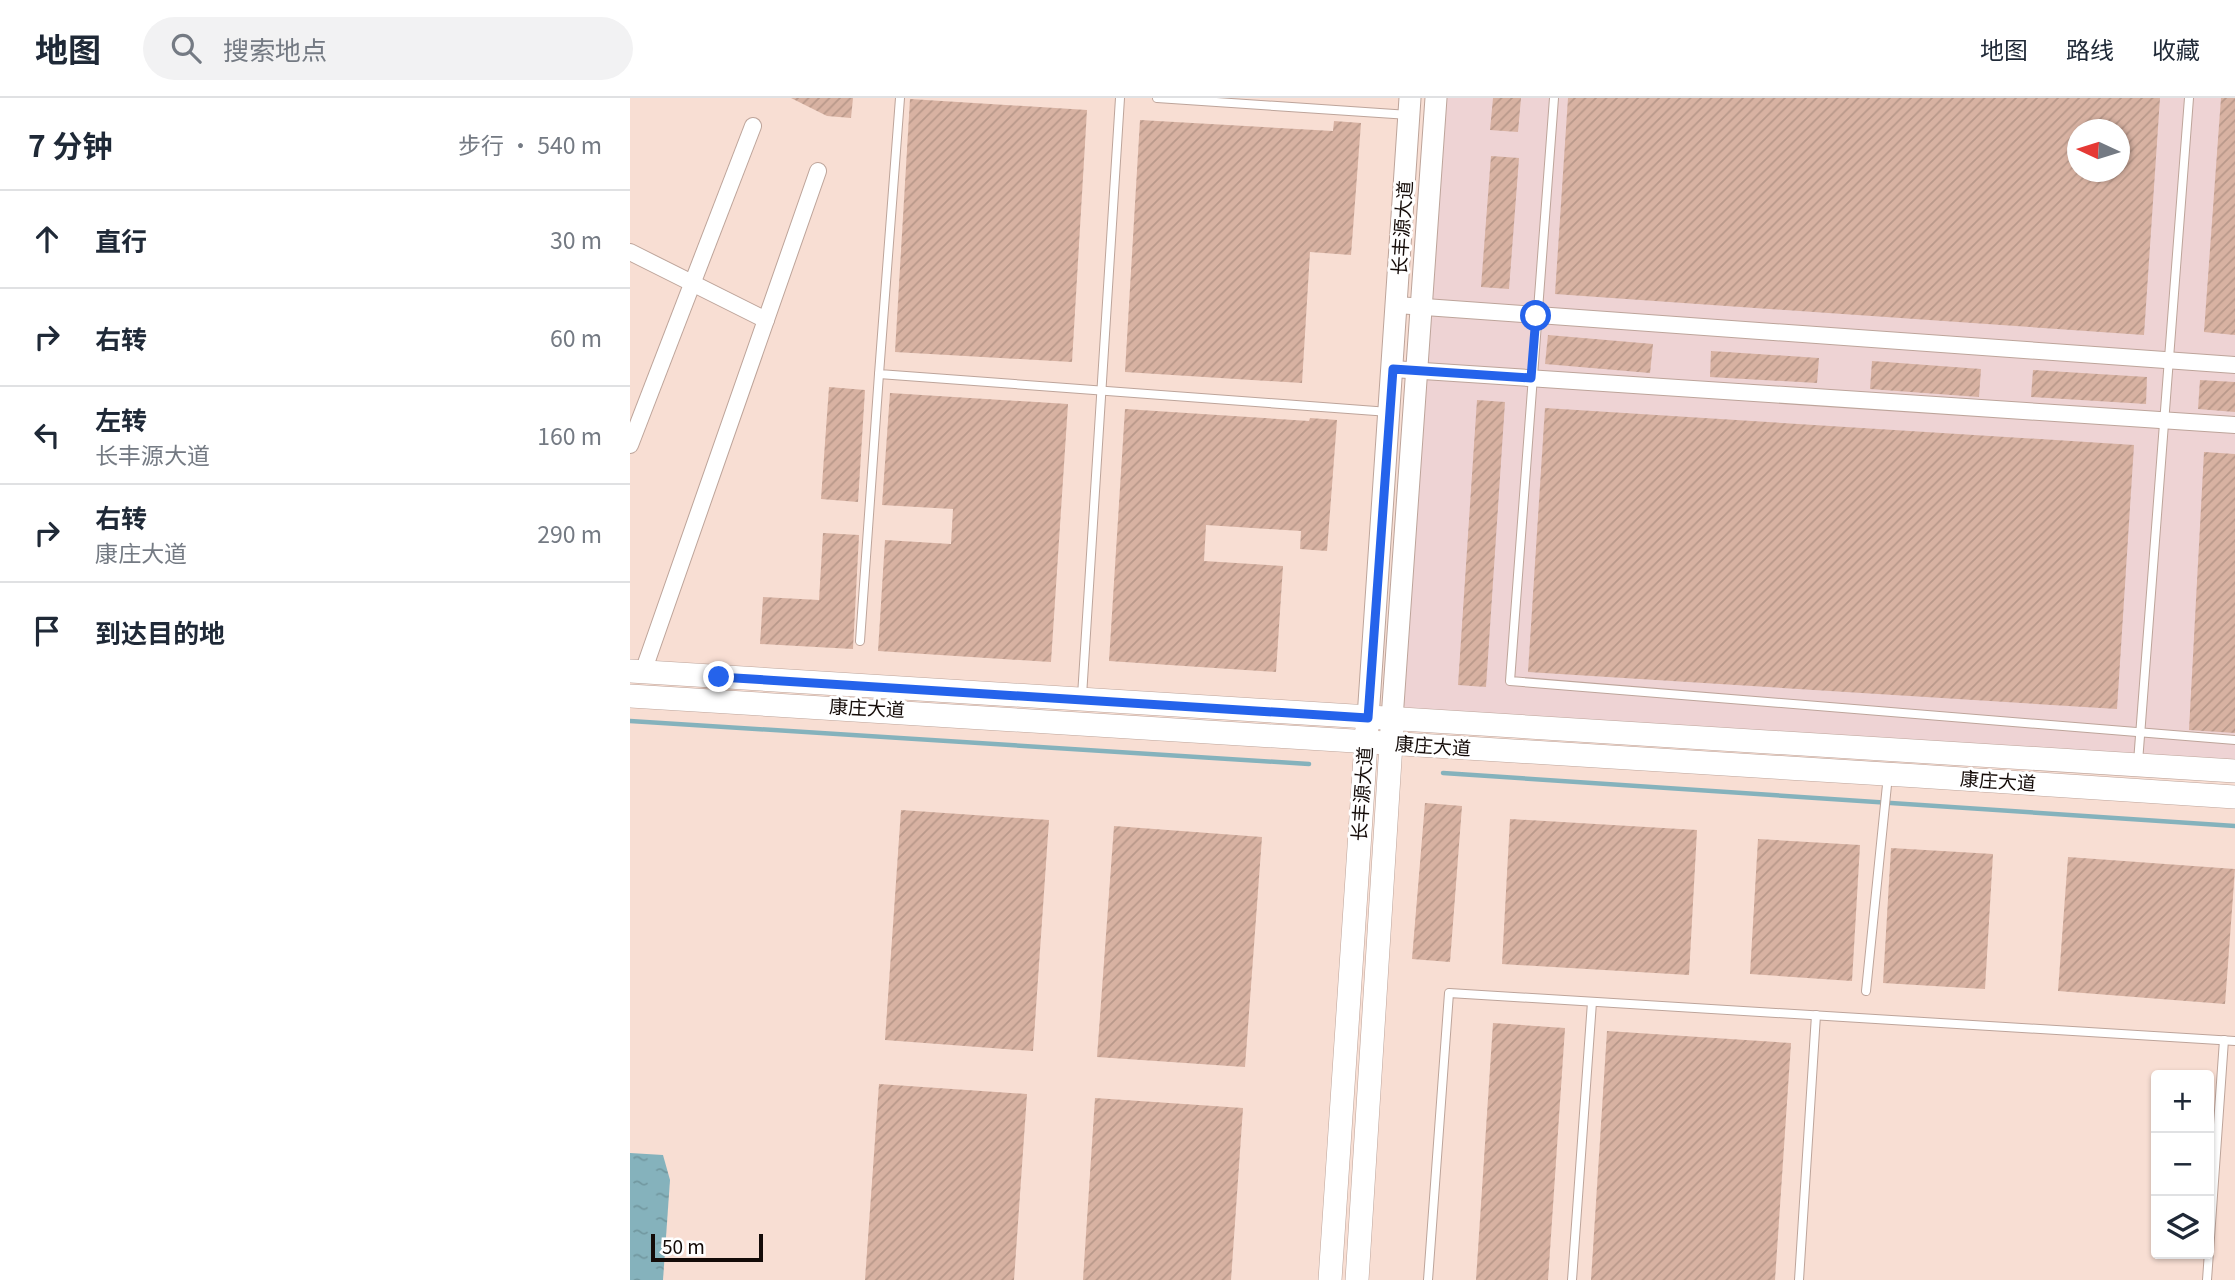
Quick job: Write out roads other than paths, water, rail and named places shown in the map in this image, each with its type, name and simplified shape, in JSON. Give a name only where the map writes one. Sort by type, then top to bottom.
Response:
[{"type":"main road","name":"康庄大道","points":[[637,671],[1081,710],[1391,743],[2235,796]]},
{"type":"main road","name":"康庄大道","points":[[630,696],[1392,719],[2235,771]]},
{"type":"main road","name":"长丰源大道","points":[[1330,1280],[1368,718]]},
{"type":"main road","name":"长丰源大道","points":[[1357,1280],[1392,719]]},
{"type":"street","name":"长丰源大道","points":[[1392,719],[1436,98]]},
{"type":"street","name":"长丰源大道","points":[[1368,718],[1410,107]]},
{"type":"street","points":[[630,445],[753,127]]},
{"type":"street","points":[[637,671],[818,171]]},
{"type":"street","points":[[630,252],[766,320]]},
{"type":"street","points":[[1397,306],[2235,365]]},
{"type":"street","points":[[1393,369],[2235,425]]},
{"type":"lane","points":[[860,641],[900,98]]},
{"type":"lane","points":[[1081,710],[1121,98]]},
{"type":"lane","points":[[1157,98],[1410,107]]},
{"type":"lane","points":[[1554,98],[1510,681],[2235,740]]},
{"type":"lane","points":[[2138,765],[2189,98]]},
{"type":"lane","points":[[879,374],[1390,412]]},
{"type":"lane","points":[[1866,991],[1886,819],[1888,774]]},
{"type":"lane","points":[[1428,1280],[1449,993],[2235,1041]]},
{"type":"lane","points":[[1572,1280],[1592,1002]]},
{"type":"lane","points":[[1799,1280],[1816,1015]]},
{"type":"lane","points":[[2207,1280],[2224,1040]]},
{"type":"water","points":[[630,1153],[663,1155],[670,1180],[663,1280],[630,1280]]},
{"type":"waterway","points":[[630,721],[1309,764]]},
{"type":"waterway","points":[[1443,773],[2235,826]]}]
